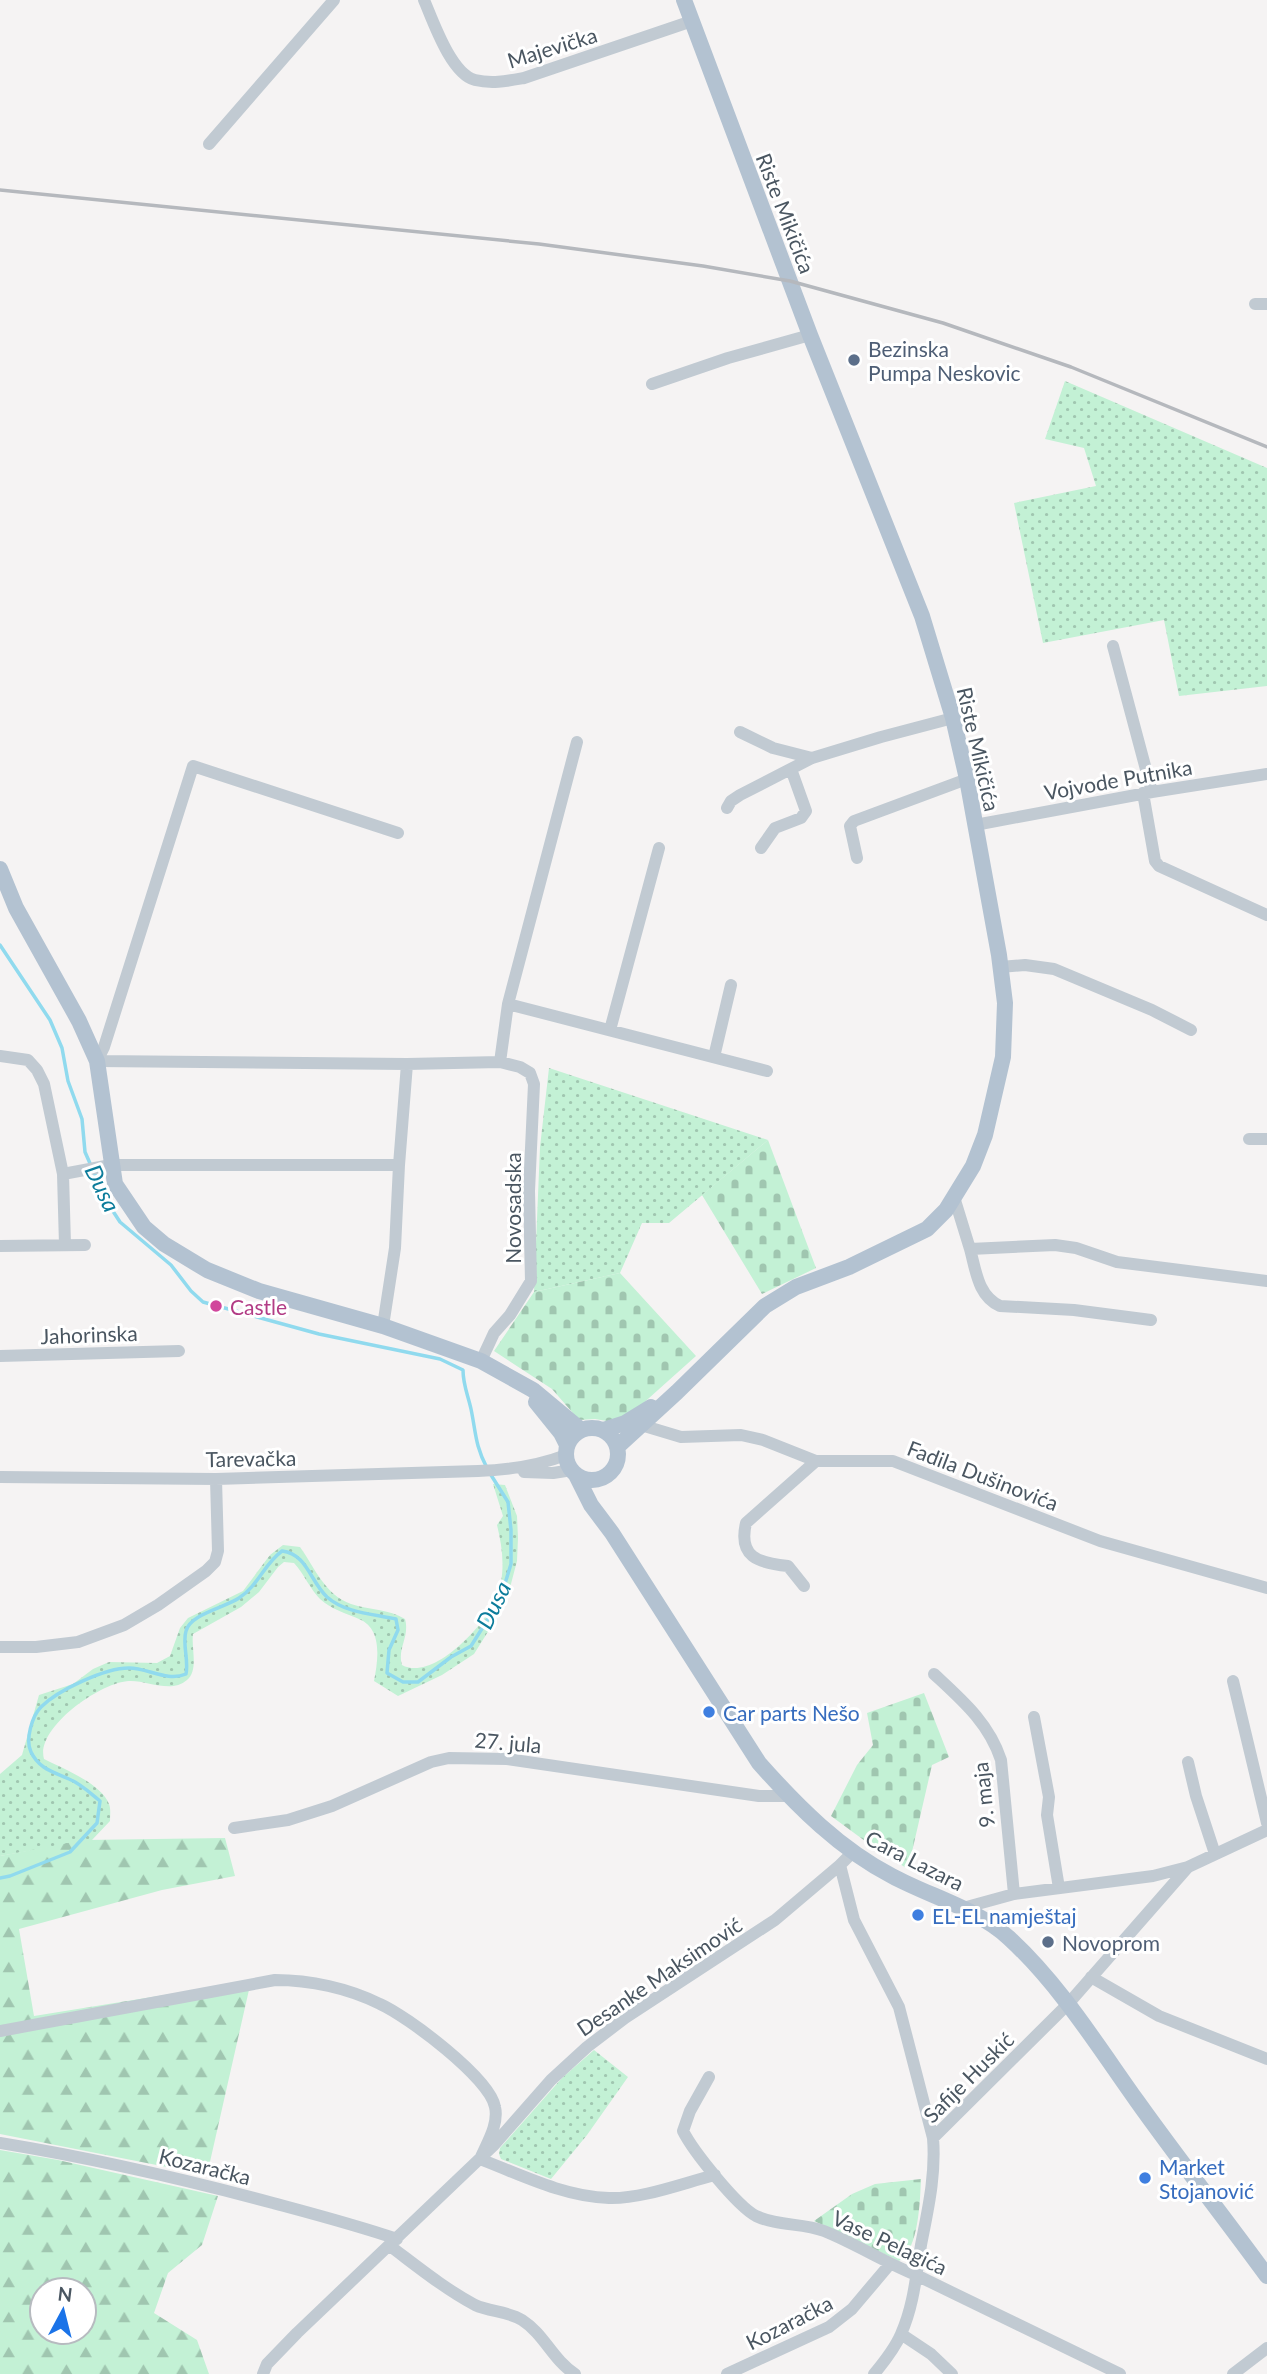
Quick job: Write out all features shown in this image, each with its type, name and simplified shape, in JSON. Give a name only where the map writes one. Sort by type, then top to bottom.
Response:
[{"type":"main road","name":"Riste Mikičića","points":[[617,1447],[765,1306],[796,1287],[849,1267],[927,1229],[946,1210],[973,1166],[985,1135],[1003,1057],[1005,1003],[1000,967],[967,779],[953,718],[922,616],[810,335],[684,0]]},
{"type":"main road","points":[[0,869],[16,908],[79,1021],[96,1061],[107,1167],[115,1184],[144,1227],[164,1244],[207,1270],[259,1291],[383,1326],[481,1361],[541,1396],[581,1430]]},
{"type":"main road","name":"Cara Lazara","points":[[515,1380],[561,1433],[570,1461],[591,1505],[612,1533],[759,1763],[789,1796],[852,1853],[902,1881],[984,1918],[1041,1971],[1267,2276]]},
{"type":"main road","name":"Riste Mikičića","points":[[603,1430],[625,1423],[677,1392]]},
{"type":"main road","points":[[590,1428],[603,1430],[612,1437],[617,1447],[616,1464],[605,1477],[590,1480],[570,1461],[575,1434],[590,1428]]},
{"type":"main road","name":"Cara Lazara","points":[[605,1477],[600,1490],[601,1501],[612,1533]]},
{"type":"street","points":[[209,144],[334,0]]},
{"type":"street","name":"Majevička","points":[[424,0],[451,61],[472,80],[499,82],[524,78],[692,21]]},
{"type":"street","points":[[652,384],[728,358],[810,335]]},
{"type":"street","points":[[1113,646],[1147,792],[1154,861],[1159,866],[1267,915]]},
{"type":"street","points":[[727,808],[740,795],[812,758],[953,718]]},
{"type":"street","points":[[740,732],[773,748],[812,758]]},
{"type":"street","points":[[500,1062],[508,1004],[577,743]]},
{"type":"street","points":[[96,1061],[104,1048],[193,766],[398,833]]},
{"type":"street","points":[[761,848],[775,828],[801,817],[806,811],[791,769]]},
{"type":"street","name":"Vojvode Putnika","points":[[975,825],[1147,792],[1267,774]]},
{"type":"street","points":[[857,858],[850,833],[850,826],[854,821],[967,779]]},
{"type":"street","points":[[610,1030],[659,848]]},
{"type":"street","points":[[1000,967],[1026,965],[1054,969],[1152,1010],[1191,1030]]},
{"type":"street","points":[[714,1057],[731,985]]},
{"type":"street","points":[[508,1004],[767,1071]]},
{"type":"street","points":[[0,1056],[28,1060],[44,1084],[50,1114],[69,1173],[65,1245]]},
{"type":"street","name":"Novosadska","points":[[96,1061],[407,1064],[500,1062],[520,1067],[530,1073],[534,1084],[529,1191],[531,1281],[510,1315],[494,1334],[481,1361]]},
{"type":"street","points":[[383,1326],[395,1248],[407,1064]]},
{"type":"street","points":[[1249,1139],[1267,1139]]},
{"type":"street","points":[[69,1173],[107,1167],[399,1164]]},
{"type":"street","points":[[954,1197],[978,1280],[983,1293],[992,1302],[1000,1306],[1073,1310],[1151,1320]]},
{"type":"street","points":[[0,1246],[85,1245]]},
{"type":"street","points":[[970,1249],[1055,1245],[1076,1248],[1116,1262],[1267,1281]]},
{"type":"street","name":"Jahorinska","points":[[0,1356],[179,1351]]},
{"type":"street","name":"Fadila Dušinovića","points":[[641,1425],[681,1437],[741,1435],[764,1440],[816,1461],[892,1461],[1100,1541],[1267,1588]]},
{"type":"street","name":"Tarevačka","points":[[0,1477],[216,1479],[490,1471],[570,1461]]},
{"type":"street","points":[[804,1586],[788,1566],[757,1560],[746,1548],[742,1538],[746,1523],[816,1461]]},
{"type":"street","points":[[0,1647],[36,1647],[78,1642],[124,1625],[206,1571],[215,1562],[218,1551],[216,1479]]},
{"type":"street","name":"9. maja","points":[[934,1674],[974,1711],[997,1747],[1001,1760],[1014,1894]]},
{"type":"street","points":[[1233,1681],[1267,1823]]},
{"type":"street","points":[[1034,1717],[1049,1797],[1047,1815],[1059,1888]]},
{"type":"street","name":"27. jula","points":[[234,1828],[288,1821],[332,1806],[431,1762],[449,1758],[507,1759],[759,1796],[789,1796]]},
{"type":"street","points":[[1188,1762],[1215,1854]]},
{"type":"street","points":[[963,1908],[1014,1894],[1153,1876],[1188,1867],[1267,1830]]},
{"type":"street","name":"Desanke Maksimović","points":[[263,2374],[267,2364],[297,2333],[480,2159],[551,2080],[587,2047],[625,2018],[775,1920],[852,1853]]},
{"type":"street","points":[[840,1865],[854,1920],[899,2007],[933,2138]]},
{"type":"street","name":"Safije Huskić","points":[[874,2374],[901,2334],[916,2289],[916,2275],[932,2193],[933,2138],[1068,2004],[1188,1867]]},
{"type":"street","points":[[1091,1977],[1159,2015],[1267,2059]]},
{"type":"street","name":"Desanke Maksimović","points":[[0,2031],[275,1980],[295,1980],[337,1988],[382,2004],[463,2063],[488,2091],[495,2106],[495,2123],[480,2159]]},
{"type":"street","name":"Vase Pelagića","points":[[709,2077],[690,2111],[683,2131],[689,2143],[715,2175],[756,2216],[820,2230],[1120,2374]]},
{"type":"street","name":"Kozaračka","points":[[0,2143],[152,2172],[317,2215],[393,2243],[450,2291],[479,2307],[520,2319],[544,2340],[554,2356],[575,2374]]},
{"type":"street","points":[[480,2159],[547,2185],[585,2196],[610,2198],[632,2196],[715,2175]]},
{"type":"street","name":"Kozaračka","points":[[727,2374],[829,2327],[852,2309],[890,2264]]},
{"type":"street","points":[[901,2334],[931,2354],[953,2374]]},
{"type":"street","points":[[1233,2374],[1267,2348]]},
{"type":"green space","points":[[1065,381],[1267,468],[1267,686],[1179,696],[1164,620],[1043,643],[1014,503],[1096,486],[1084,448],[1045,439]]},
{"type":"green space","points":[[549,1068],[768,1140],[669,1223],[642,1223],[620,1273],[534,1292],[540,1147]]},
{"type":"green space","points":[[768,1140],[816,1268],[762,1294],[702,1195]]},
{"type":"green space","points":[[620,1273],[696,1356],[639,1407],[613,1422],[579,1420],[552,1389],[494,1351],[534,1292]]},
{"type":"green space","points":[[493,1484],[505,1485],[517,1516],[517,1561],[506,1603],[474,1654],[442,1675],[398,1696],[374,1681],[377,1646],[367,1624],[324,1602],[294,1563],[284,1562],[259,1592],[241,1607],[193,1634],[194,1665],[187,1680],[174,1686],[136,1681],[117,1683],[87,1698],[60,1721],[50,1734],[44,1747],[44,1759],[90,1783],[109,1804],[110,1821],[92,1840],[0,1856],[0,1774],[22,1755],[39,1695],[73,1684],[93,1669],[109,1662],[157,1663],[170,1656],[180,1628],[188,1618],[243,1591],[270,1555],[283,1545],[300,1547],[327,1588],[342,1600],[405,1619],[402,1665],[414,1668],[428,1666],[457,1648],[490,1610],[501,1581],[502,1553],[497,1525],[503,1516]]},
{"type":"green space","points":[[924,1693],[949,1757],[932,1765],[908,1869],[831,1816],[857,1765],[873,1745],[867,1713]]},
{"type":"green space","points":[[225,1838],[235,1876],[162,1890],[19,1929],[34,2016],[251,1981],[207,2175],[0,2134],[0,1856],[84,1840]]},
{"type":"green space","points":[[594,2050],[628,2077],[587,2135],[551,2179],[501,2159],[500,2148],[562,2078]]},
{"type":"green space","points":[[0,2150],[58,2160],[218,2196],[202,2245],[168,2273],[154,2313],[197,2340],[209,2374],[0,2374]]},
{"type":"green space","points":[[921,2179],[914,2236],[906,2255],[899,2261],[814,2221],[852,2194],[875,2184]]},
{"type":"waterway","name":"Dusa","points":[[0,945],[50,1020],[62,1048],[68,1081],[82,1119],[85,1152],[107,1202],[120,1222],[171,1265],[203,1302],[319,1334],[440,1359],[463,1370],[478,1446],[487,1468]]},
{"type":"waterway","name":"Dusa","points":[[0,1878],[70,1852],[97,1823],[100,1801],[78,1783],[43,1766],[31,1752],[30,1728],[41,1707],[82,1681],[119,1669],[136,1669],[165,1676],[186,1674],[185,1636],[189,1625],[246,1593],[282,1551],[297,1557],[321,1591],[334,1602],[360,1612],[396,1619],[398,1630],[389,1650],[387,1673],[403,1682],[418,1682],[451,1657],[471,1646],[500,1600],[511,1564],[508,1502],[491,1475]]},
{"type":"railway","points":[[0,190],[539,244],[703,266],[790,281],[943,323],[1071,367],[1267,447]]},
{"type":"place","name":"Bezinska Pumpa Neskovic","points":[[854,360]]},
{"type":"place","name":"Castle","points":[[216,1306]]},
{"type":"place","name":"Car parts Nešo","points":[[709,1712]]},
{"type":"place","name":"EL-EL namještaj","points":[[918,1915]]},
{"type":"place","name":"Novoprom","points":[[1048,1942]]},
{"type":"place","name":"Market Stojanović","points":[[1145,2178]]}]
